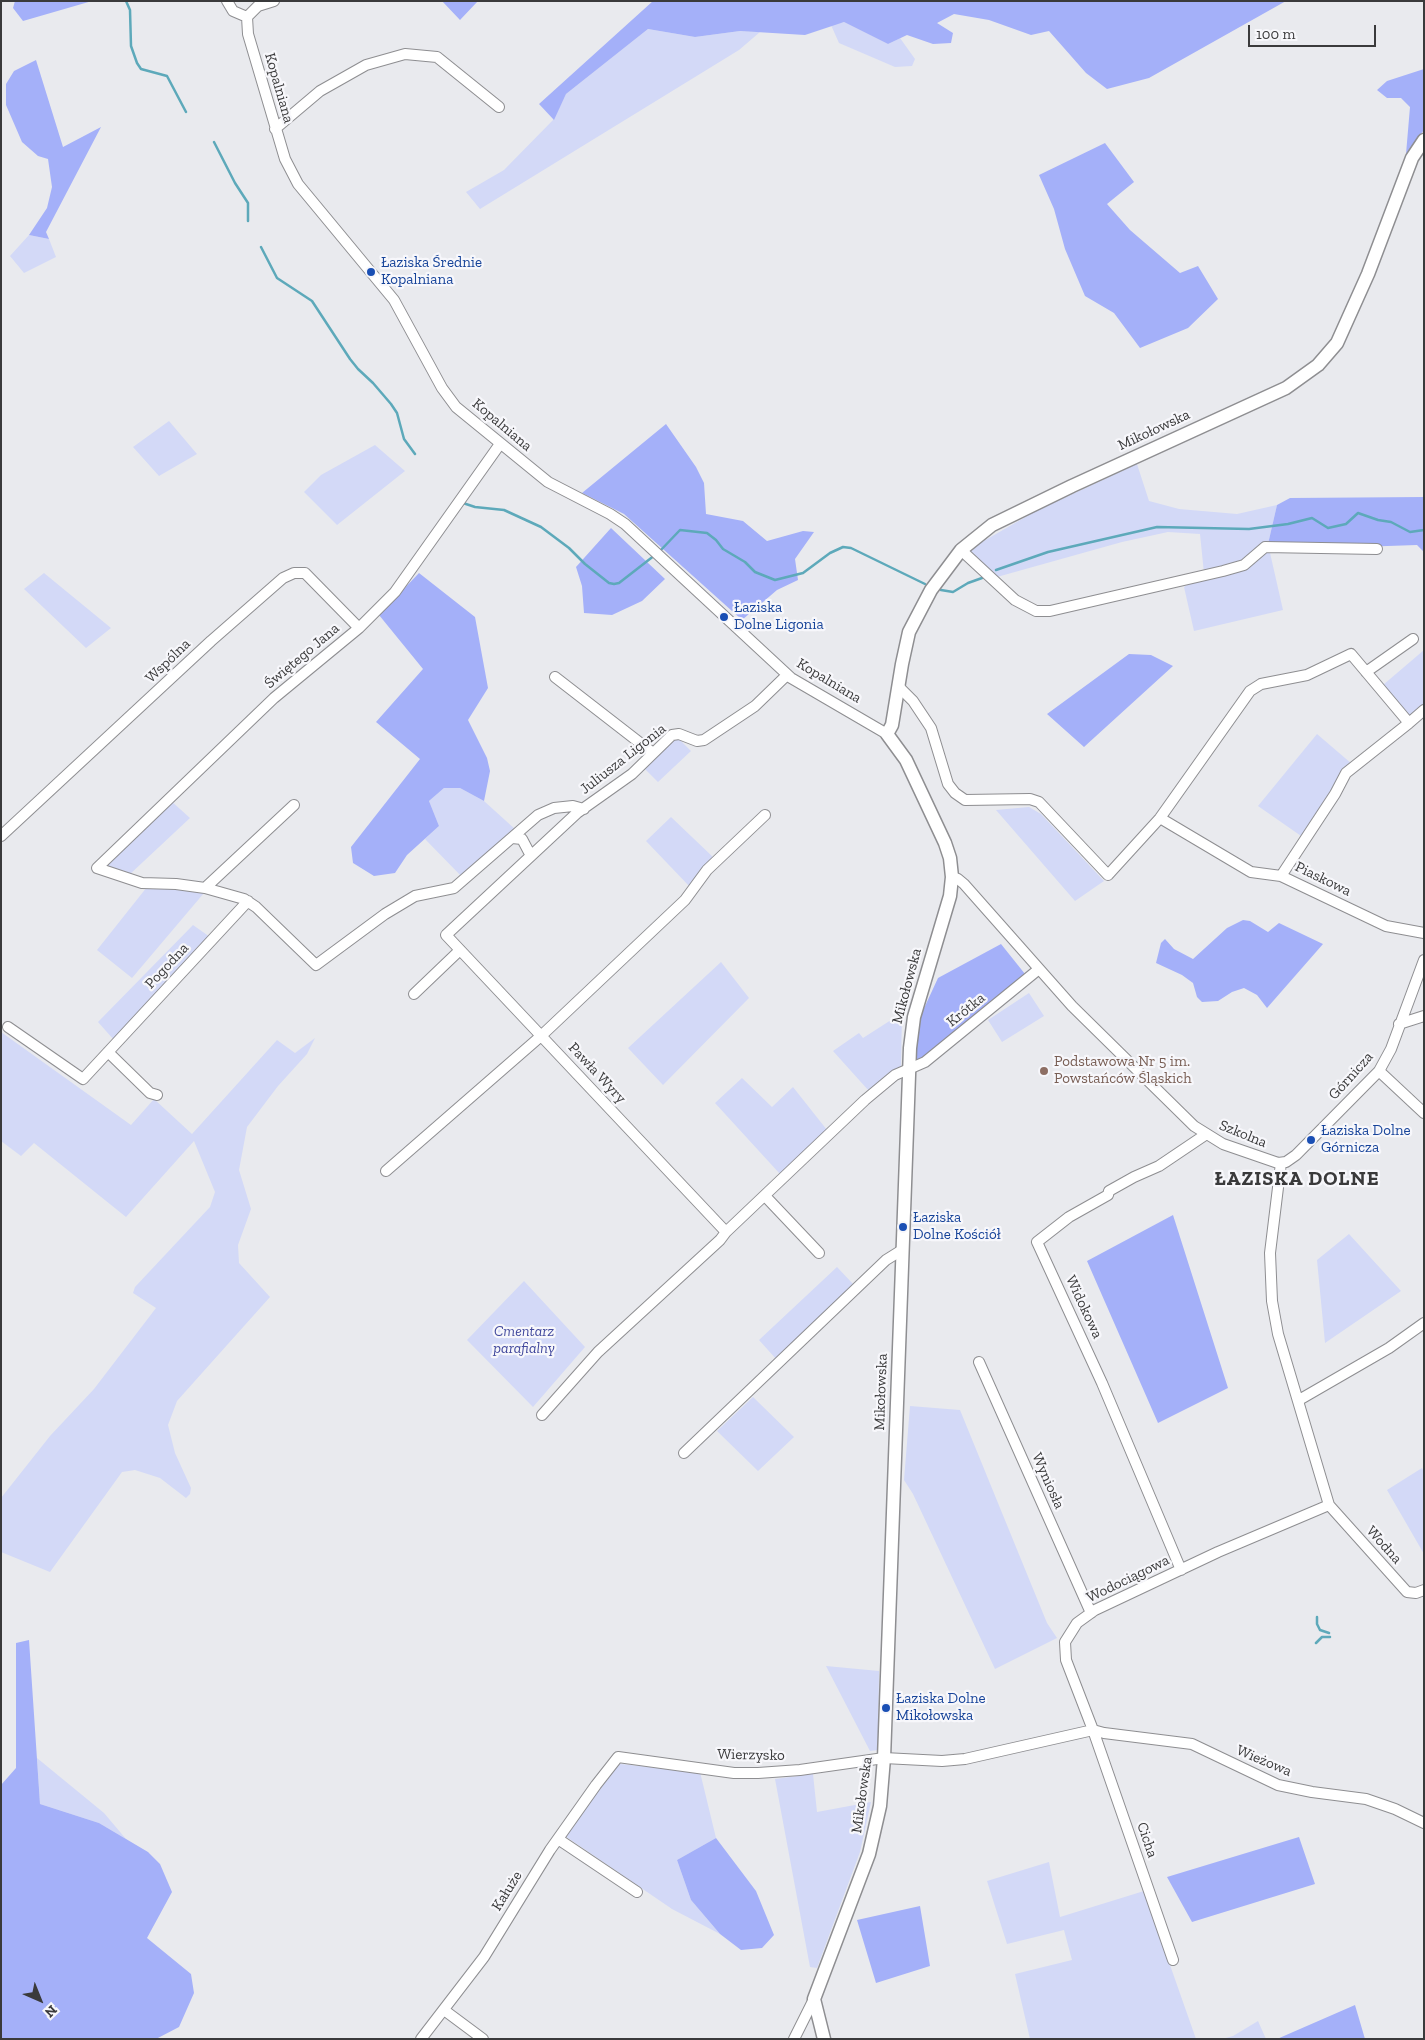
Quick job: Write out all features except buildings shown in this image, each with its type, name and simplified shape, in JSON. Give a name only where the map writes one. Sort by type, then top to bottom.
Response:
[{"type":"street","points":[[227,1],[233,11],[247,17],[258,6],[274,1]]},
{"type":"street","name":"Kopalniana","points":[[247,17],[248,34],[275,130],[285,159],[298,184],[394,300],[448,398],[456,407],[500,444],[558,488],[610,514],[648,545],[787,675],[887,734]]},
{"type":"street","points":[[275,130],[320,91],[366,65],[405,54],[437,57],[498,106]]},
{"type":"street","name":"Mikołowska","points":[[814,1999],[869,1854],[880,1806],[884,1758],[909,1070],[914,1017],[950,896],[952,877],[950,858],[945,843],[900,751],[887,734],[892,725],[909,632],[931,590],[960,550],[992,525],[1072,486],[1286,388],[1318,365],[1337,344],[1368,274],[1412,158],[1424,140]]},
{"type":"street","name":"Świętego Jana","points":[[205,888],[176,884],[142,883],[97,868],[274,698],[359,628],[395,592],[500,444]]},
{"type":"street","points":[[960,550],[1016,600],[1036,611],[1050,610],[1223,571],[1244,565],[1265,547],[1377,549]]},
{"type":"street","name":"Wspólna","points":[[1,836],[211,641],[283,578],[294,573],[305,574],[359,628]]},
{"type":"street","points":[[1366,672],[1413,639]]},
{"type":"street","points":[[898,686],[914,701],[931,728],[948,784],[955,793],[965,800],[1030,799],[1039,802],[1108,875],[1160,818],[1250,691],[1261,684],[1307,675],[1351,654],[1409,723]]},
{"type":"street","name":"Juliusza Ligonia","points":[[446,935],[531,856],[578,807],[632,774],[672,735],[679,734],[697,741],[704,740],[756,706],[787,675]]},
{"type":"street","points":[[555,677],[653,753]]},
{"type":"street","points":[[1281,876],[1335,794],[1346,773],[1424,710]]},
{"type":"street","points":[[205,888],[294,805]]},
{"type":"street","points":[[205,888],[228,893],[248,901],[316,965],[385,914],[415,896],[454,888],[538,815],[554,808],[578,807]]},
{"type":"street","points":[[386,1170],[541,1036],[685,900],[708,870],[765,815]]},
{"type":"street","name":"Piaskowa","points":[[1160,818],[1251,872],[1281,876],[1386,926],[1424,933]]},
{"type":"street","points":[[512,838],[522,839],[531,856]]},
{"type":"street","name":"Szkolna","points":[[952,877],[964,884],[1084,1018],[1204,1135],[1222,1144],[1281,1163],[1270,1253],[1272,1301],[1278,1334],[1329,1505]]},
{"type":"street","name":"Pogodna","points":[[8,1027],[83,1079],[248,901]]},
{"type":"street","name":"Pawła Wyry","points":[[446,935],[726,1232]]},
{"type":"street","points":[[414,994],[460,950]]},
{"type":"street","name":"Górnicza","points":[[1281,1163],[1296,1155],[1379,1071],[1391,1049],[1424,960]]},
{"type":"street","name":"Krótka","points":[[542,1415],[598,1352],[720,1240],[726,1232],[865,1100],[895,1076],[925,1062],[1040,969]]},
{"type":"street","points":[[1399,1024],[1424,1016]]},
{"type":"street","points":[[108,1052],[150,1093],[157,1095]]},
{"type":"street","points":[[1379,1071],[1424,1113]]},
{"type":"street","name":"Widokowa","points":[[1181,1570],[1102,1383],[1037,1242],[1069,1217],[1108,1196],[1109,1192],[1159,1166],[1204,1135]]},
{"type":"street","points":[[765,1196],[819,1253]]},
{"type":"street","points":[[684,1453],[886,1260],[902,1250]]},
{"type":"street","points":[[1299,1400],[1389,1348],[1424,1323]]},
{"type":"street","name":"Wyniosła","points":[[978,1362],[1091,1613]]},
{"type":"street","name":"Wodociągowa","points":[[1093,1730],[1066,1660],[1065,1642],[1077,1623],[1091,1613],[1181,1570],[1329,1505]]},
{"type":"street","name":"Wodna","points":[[1329,1505],[1407,1592],[1416,1593],[1424,1590]]},
{"type":"street","points":[[884,1758],[942,1761],[966,1759],[1093,1730]]},
{"type":"street","name":"Wieżowa","points":[[1093,1730],[1192,1744],[1278,1785],[1312,1792],[1366,1799],[1395,1809],[1424,1823]]},
{"type":"street","name":"Cicha","points":[[1093,1730],[1173,1960]]},
{"type":"street","name":"Wierzysko","points":[[618,1757],[734,1773],[800,1770],[884,1758]]},
{"type":"street","name":"Kałuże","points":[[421,2039],[484,1956],[558,1839],[618,1757]]},
{"type":"street","points":[[558,1839],[637,1892]]},
{"type":"street","points":[[794,2039],[814,1999]]},
{"type":"street","points":[[814,1999],[824,2039]]},
{"type":"street","points":[[444,2010],[484,2039]]},
{"type":"green space","points":[[844,22],[888,44],[900,38],[915,59],[912,66],[895,67],[839,43],[831,25]]},
{"type":"green space","points":[[648,29],[695,37],[740,31],[760,32],[739,50],[480,209],[466,192],[504,170],[553,120],[566,94]]},
{"type":"green space","points":[[29,235],[49,239],[56,257],[24,273],[10,256]]},
{"type":"green space","points":[[169,421],[197,454],[159,476],[133,447]]},
{"type":"green space","points":[[375,445],[405,471],[337,525],[304,492],[321,475]]},
{"type":"green space","points":[[1137,464],[1149,501],[1179,509],[1237,514],[1277,505],[1268,544],[1283,610],[1194,631],[1184,587],[1204,573],[1200,534],[1168,532],[1122,542],[997,577],[968,550],[1036,511]]},
{"type":"green space","points":[[44,573],[111,628],[86,648],[24,589]]},
{"type":"green space","points":[[1424,650],[1424,711],[1413,719],[1383,685]]},
{"type":"green space","points":[[1317,734],[1352,764],[1304,838],[1258,806]]},
{"type":"green space","points":[[677,737],[691,751],[658,782],[643,767],[671,739]]},
{"type":"green space","points":[[444,788],[460,788],[484,801],[516,830],[463,878],[425,839],[439,826],[429,801]]},
{"type":"green space","points":[[170,800],[190,818],[128,876],[103,867]]},
{"type":"green space","points":[[1029,807],[1041,814],[1104,881],[1075,901],[996,810]]},
{"type":"green space","points":[[671,817],[714,858],[690,887],[646,841]]},
{"type":"green space","points":[[174,886],[204,893],[132,978],[97,950],[147,887]]},
{"type":"green space","points":[[193,925],[210,937],[114,1040],[98,1022]]},
{"type":"green space","points":[[721,962],[749,998],[663,1085],[628,1048]]},
{"type":"green space","points":[[1029,993],[1044,1016],[1002,1042],[988,1020]]},
{"type":"green space","points":[[902,1013],[901,1066],[869,1091],[833,1051],[859,1033],[863,1038]]},
{"type":"green space","points":[[1,1032],[131,1125],[154,1099],[192,1134],[277,1040],[295,1053],[315,1038],[307,1054],[278,1086],[247,1127],[239,1170],[251,1209],[238,1245],[239,1263],[270,1297],[177,1401],[168,1425],[175,1453],[191,1488],[190,1494],[186,1498],[160,1478],[135,1470],[122,1472],[50,1572],[1,1552],[1,1498],[50,1436],[94,1389],[156,1308],[133,1293],[135,1287],[210,1207],[215,1192],[194,1141],[126,1217],[34,1143],[21,1156],[1,1141]]},
{"type":"green space","points":[[742,1078],[772,1107],[793,1087],[827,1130],[780,1174],[715,1103]]},
{"type":"green space","points":[[1349,1234],[1401,1291],[1325,1343],[1317,1260]]},
{"type":"green space","points":[[837,1267],[854,1285],[777,1360],[759,1340]]},
{"type":"green space","name":"Cmentarz parafialny","points":[[524,1281],[585,1347],[533,1407],[467,1340]]},
{"type":"green space","points":[[753,1397],[794,1437],[758,1471],[717,1431]]},
{"type":"green space","points":[[910,1406],[960,1410],[1047,1623],[1057,1638],[995,1669],[913,1494],[904,1480]]},
{"type":"green space","points":[[1422,1468],[1424,1472],[1424,1554],[1387,1490]]},
{"type":"green space","points":[[826,1666],[879,1671],[878,1750],[870,1751]]},
{"type":"green space","points":[[37,1758],[104,1813],[126,1839],[99,1823],[40,1804]]},
{"type":"green space","points":[[620,1764],[700,1772],[716,1838],[677,1860],[691,1900],[720,1934],[672,1909],[565,1836],[598,1789]]},
{"type":"green space","points":[[813,1774],[817,1812],[871,1802],[860,1852],[817,1968],[810,1967],[775,1779]]},
{"type":"green space","points":[[1049,1862],[1060,1917],[1144,1891],[1196,2039],[1030,2039],[1015,1974],[1072,1960],[1064,1930],[1007,1944],[987,1881]]},
{"type":"green space","points":[[1258,2021],[1266,2039],[1222,2039],[1233,2036]]},
{"type":"shaded area","points":[[15,1],[92,1],[23,21],[13,8]]},
{"type":"shaded area","points":[[442,1],[478,1],[460,20]]},
{"type":"shaded area","points":[[653,1],[1286,1],[1149,78],[1107,89],[1086,73],[1049,31],[1031,35],[989,20],[954,14],[937,23],[953,33],[951,43],[933,44],[907,35],[888,44],[844,22],[805,35],[740,31],[695,37],[648,29],[566,94],[554,120],[539,104]]},
{"type":"shaded area","points":[[36,60],[63,147],[101,127],[46,232],[49,239],[29,235],[47,208],[52,187],[48,159],[38,156],[22,142],[6,105],[6,84],[14,71]]},
{"type":"shaded area","points":[[1424,69],[1424,130],[1406,154],[1410,107],[1401,98],[1387,98],[1377,90],[1387,81]]},
{"type":"shaded area","points":[[1105,143],[1134,182],[1107,204],[1130,230],[1180,273],[1198,266],[1218,299],[1188,328],[1140,348],[1114,313],[1085,296],[1065,249],[1054,209],[1039,175]]},
{"type":"shaded area","points":[[666,424],[696,467],[704,483],[706,514],[743,521],[767,541],[803,531],[814,532],[795,559],[798,580],[777,590],[742,620],[624,514],[582,493]]},
{"type":"shaded area","points":[[1424,497],[1424,552],[1417,545],[1269,550],[1268,544],[1277,505],[1290,498]]},
{"type":"shaded area","points":[[611,528],[665,579],[642,601],[612,615],[584,613],[582,586],[576,567]]},
{"type":"shaded area","points":[[419,573],[475,617],[488,688],[468,720],[487,758],[490,771],[484,801],[460,788],[444,788],[429,801],[439,826],[407,855],[395,873],[374,876],[353,863],[351,847],[420,759],[376,722],[423,669],[379,615]]},
{"type":"shaded area","points":[[1129,654],[1151,655],[1173,666],[1084,747],[1047,714]]},
{"type":"shaded area","points":[[1243,920],[1250,921],[1268,932],[1279,923],[1323,944],[1267,1008],[1257,995],[1244,988],[1232,992],[1218,1001],[1202,1002],[1197,997],[1193,983],[1182,975],[1156,963],[1161,943],[1165,939],[1174,949],[1193,959],[1227,928]]},
{"type":"shaded area","points":[[1001,944],[1025,974],[918,1062],[914,1058],[920,1017],[938,978]]},
{"type":"shaded area","points":[[1173,1215],[1228,1388],[1158,1423],[1087,1261]]},
{"type":"shaded area","points":[[29,1640],[40,1804],[99,1823],[148,1852],[160,1864],[172,1892],[147,1938],[191,1974],[194,1993],[179,2027],[156,2039],[1,2039],[1,1785],[16,1768],[16,1643]]},
{"type":"shaded area","points":[[1299,1837],[1315,1884],[1192,1922],[1167,1877]]},
{"type":"shaded area","points":[[716,1838],[756,1891],[774,1935],[762,1948],[741,1950],[720,1934],[691,1900],[677,1860]]},
{"type":"shaded area","points":[[920,1906],[930,1966],[876,1983],[857,1920]]},
{"type":"shaded area","points":[[1355,2005],[1365,2039],[1277,2039]]},
{"type":"waterway","points":[[126,1],[130,10],[131,46],[137,63],[141,69],[167,76],[186,112]]},
{"type":"waterway","points":[[214,142],[235,183],[248,203],[248,221]]},
{"type":"waterway","points":[[261,247],[277,278],[312,301],[350,359],[391,404],[397,413],[404,439],[415,454]]},
{"type":"waterway","points":[[463,503],[475,507],[504,510],[541,527],[569,548],[585,564],[609,583],[619,583],[655,555]]},
{"type":"waterway","points":[[996,570],[1048,552],[1157,527],[1249,529],[1288,524],[1312,518],[1328,528],[1346,524],[1358,513],[1391,522],[1410,532],[1424,530]]},
{"type":"waterway","points":[[659,552],[680,530],[707,533],[723,549],[745,562],[755,572],[775,580],[803,573],[830,553],[843,547],[851,548],[925,584]]},
{"type":"waterway","points":[[941,590],[953,592],[968,583],[982,578]]},
{"type":"waterway","points":[[1317,1617],[1317,1624],[1320,1630],[1329,1633]]},
{"type":"waterway","points":[[1316,1643],[1322,1637],[1330,1637]]},
{"type":"place","name":"Łaziska Średnie Kopalniana","points":[[371,272]]},
{"type":"place","name":"Łaziska Dolne Ligonia","points":[[724,617]]},
{"type":"place","name":"Podstawowa Nr 5 im. Powstańców Śląskich","points":[[1044,1071]]},
{"type":"place","name":"Łaziska Dolne Górnicza","points":[[1311,1140]]},
{"type":"place","name":"Łaziska Dolne Kościół","points":[[903,1227]]},
{"type":"place","name":"Łaziska Dolne Mikołowska","points":[[886,1708]]},
{"type":"district","name":"ŁAZISKA DOLNE","points":[[1297,1179]]}]
